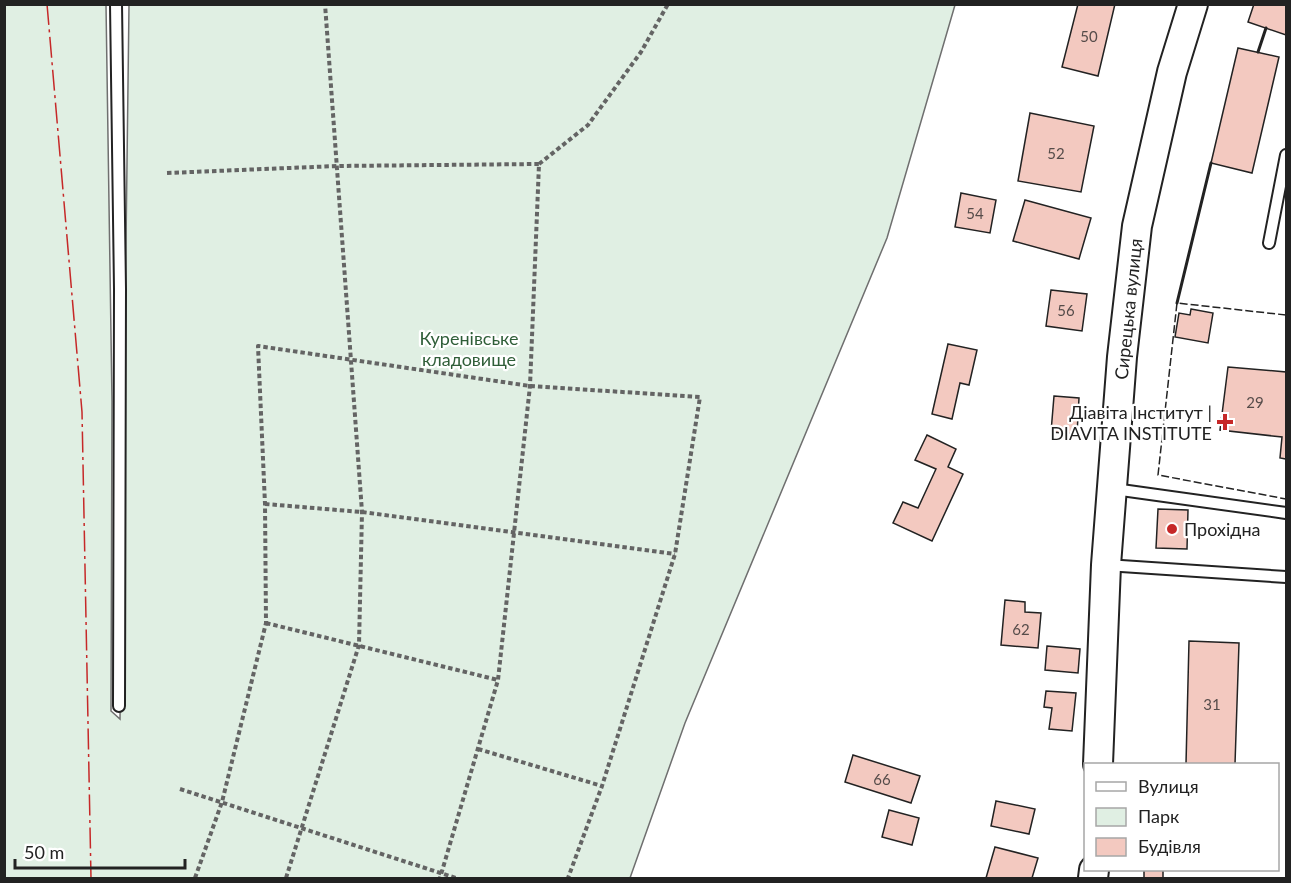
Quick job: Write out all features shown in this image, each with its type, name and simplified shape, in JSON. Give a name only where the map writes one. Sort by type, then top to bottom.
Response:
[{"type":"main road","name":"Сирецька вулиця","points":[[1098,763],[1106,565],[1120,380],[1137,226],[1172,72],[1193,4]]},
{"type":"lane","points":[[116,4],[120,288],[119,706]]},
{"type":"lane","points":[[1269,243],[1287,155]]},
{"type":"lane","points":[[1113,489],[1287,513]]},
{"type":"lane","points":[[1106,565],[1287,577]]},
{"type":"path","points":[[286,879],[359,645],[362,512],[325,4]]},
{"type":"path","points":[[167,173],[337,166],[538,164],[588,125],[641,52],[668,4]]},
{"type":"path","points":[[440,876],[498,680],[531,386],[538,164]]},
{"type":"path","points":[[195,879],[222,802],[266,623],[265,504],[258,346],[531,386],[700,397],[675,554],[602,786],[568,879]]},
{"type":"path","points":[[265,504],[362,512],[675,554]]},
{"type":"path","points":[[266,623],[498,680]]},
{"type":"path","points":[[478,749],[602,786]]},
{"type":"path","points":[[180,789],[302,827],[440,876],[456,879]]},
{"type":"green space","name":"Куренівське кладовище","points":[[5,5],[106,5],[112,401],[111,711],[120,719],[129,5],[955,5],[887,238],[685,723],[630,878],[5,878]]},
{"type":"building","points":[[1078,4],[1115,4],[1098,76],[1062,67]]},
{"type":"building","points":[[1254,4],[1286,4],[1286,35],[1248,22]]},
{"type":"building","points":[[1238,48],[1279,57],[1252,173],[1211,163]]},
{"type":"building","points":[[1030,113],[1094,126],[1081,192],[1018,181]]},
{"type":"building","points":[[961,193],[996,200],[990,233],[955,227]]},
{"type":"building","points":[[1025,200],[1091,218],[1079,259],[1013,241]]},
{"type":"building","points":[[1051,290],[1087,294],[1082,331],[1046,326]]},
{"type":"building","points":[[1191,309],[1213,313],[1208,343],[1175,337],[1179,313],[1190,315]]},
{"type":"building","points":[[948,344],[977,350],[969,385],[960,383],[952,419],[932,414]]},
{"type":"building","name":"Діавіта Інститут | DIAVITA INSTITUTE","points":[[1228,367],[1286,372],[1286,459],[1280,458],[1282,437],[1220,430]]},
{"type":"building","points":[[1054,396],[1079,398],[1077,434],[1051,432]]},
{"type":"building","points":[[927,435],[956,449],[948,467],[963,474],[932,541],[893,523],[903,502],[918,508],[936,469],[915,460]]},
{"type":"building","name":"Прохідна","points":[[1158,509],[1188,510],[1187,549],[1156,548]]},
{"type":"building","points":[[1005,600],[1025,602],[1025,612],[1041,613],[1038,648],[1001,645]]},
{"type":"building","points":[[1189,641],[1239,643],[1235,763],[1186,763]]},
{"type":"building","points":[[1047,646],[1080,649],[1078,673],[1045,670]]},
{"type":"building","points":[[1046,691],[1076,693],[1072,731],[1049,729],[1052,708],[1044,707]]},
{"type":"building","points":[[853,755],[920,776],[911,803],[845,782]]},
{"type":"building","points":[[996,801],[1035,809],[1029,834],[991,826]]},
{"type":"building","points":[[889,810],[919,818],[912,845],[882,837]]},
{"type":"building","points":[[995,847],[1038,858],[1032,878],[986,878]]},
{"type":"building","points":[[1144,871],[1163,871],[1163,878],[1144,878]]},
{"type":"fence","points":[[1286,315],[1177,303],[1158,475],[1286,499]]},
{"type":"wall","points":[[1258,52],[1266,28]]},
{"type":"wall","points":[[1177,303],[1211,163]]},
{"type":"power","points":[[47,4],[82,412],[91,878]]},
{"type":"place","name":"Діавіта Інститут | DIAVITA INSTITUTE","points":[[1225,422]]},
{"type":"place","name":"Прохідна","points":[[1172,529]]}]
